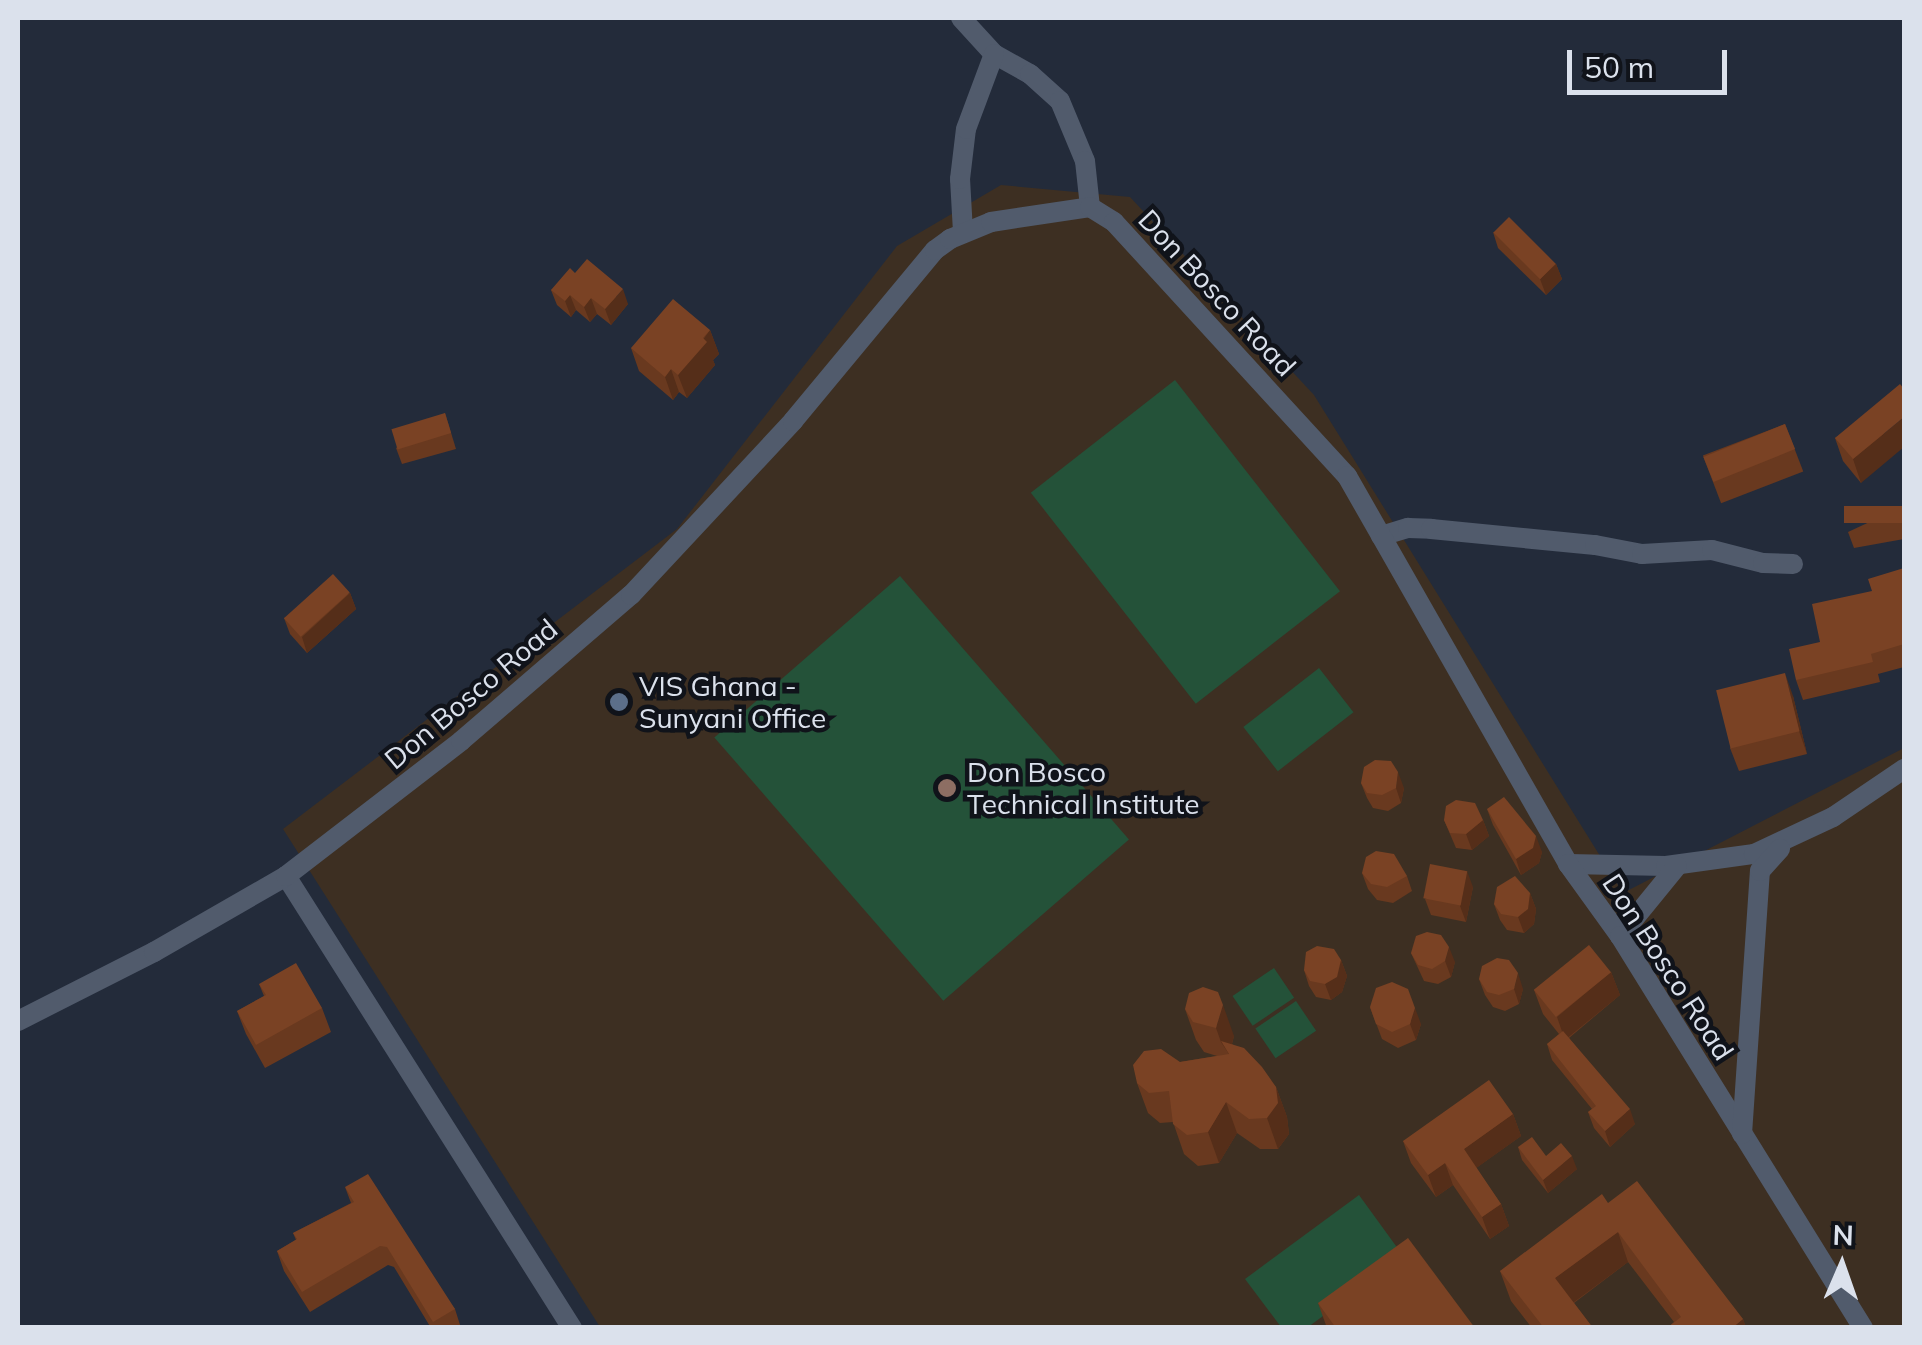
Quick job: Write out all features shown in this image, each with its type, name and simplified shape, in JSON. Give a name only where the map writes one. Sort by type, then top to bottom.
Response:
[{"type":"street","points":[[961,18],[994,54],[1030,74],[1060,100],[1085,161],[1090,207]]},
{"type":"street","points":[[963,232],[960,180],[966,129],[994,54]]},
{"type":"street","name":"Don Bosco Road","points":[[18,1021],[139,960],[286,876],[461,741],[632,595],[793,421],[935,250],[963,232],[991,222],[1090,207],[1114,222],[1348,476],[1568,864],[1620,936],[1863,1328]]},
{"type":"street","points":[[1381,536],[1408,528],[1430,529],[1595,545],[1642,554],[1712,550],[1762,563],[1794,564]]},
{"type":"street","points":[[1568,864],[1677,866],[1754,854],[1789,841],[1904,769]]},
{"type":"street","points":[[1742,1134],[1760,871],[1789,841]]},
{"type":"street","points":[[1620,936],[1677,866]]},
{"type":"street","points":[[286,876],[572,1328]]},
{"type":"shaded area","name":"Don Bosco Technical Institute","points":[[1001,185],[1130,197],[1314,395],[1623,893],[1904,748],[1904,1327],[600,1327],[283,829],[677,529],[897,246]]},
{"type":"green space","points":[[1175,380],[1340,591],[1196,704],[1031,493]]},
{"type":"green space","points":[[900,576],[1129,839],[943,1001],[714,737]]},
{"type":"green space","points":[[1319,668],[1353,712],[1278,771],[1243,727]]},
{"type":"green space","points":[[1274,968],[1294,998],[1253,1026],[1233,996]]},
{"type":"green space","points":[[1296,1001],[1316,1031],[1276,1058],[1255,1028]]},
{"type":"green space","points":[[1359,1195],[1404,1257],[1308,1327],[1281,1327],[1245,1279]]},
{"type":"building","points":[[1509,217],[1556,264],[1540,279],[1493,233]]},
{"type":"building","points":[[587,259],[623,289],[605,309],[591,298],[584,307],[570,295],[565,301],[551,290],[570,268],[575,273]]},
{"type":"building","points":[[673,299],[710,330],[703,338],[707,342],[678,375],[671,369],[665,377],[631,348]]},
{"type":"building","points":[[1900,384],[1904,389],[1904,417],[1853,459],[1835,438]]},
{"type":"building","points":[[445,413],[451,433],[398,449],[391,429]]},
{"type":"building","points":[[1785,424],[1795,449],[1714,482],[1703,457]]},
{"type":"building","points":[[1844,506],[1904,506],[1904,523],[1844,523]]},
{"type":"building","points":[[1904,568],[1904,644],[1871,654],[1873,662],[1796,680],[1789,649],[1820,642],[1812,604],[1872,591],[1868,579]]},
{"type":"building","points":[[333,574],[350,593],[301,637],[284,618]]},
{"type":"building","points":[[1785,673],[1800,731],[1731,748],[1716,690]]},
{"type":"building","points":[[1375,760],[1391,761],[1398,772],[1396,788],[1382,795],[1367,793],[1361,783],[1364,767]]},
{"type":"building","points":[[1504,797],[1536,836],[1533,848],[1516,859],[1487,809]]},
{"type":"building","points":[[1456,800],[1475,803],[1483,820],[1466,834],[1450,833],[1444,820],[1446,806]]},
{"type":"building","points":[[1376,851],[1394,854],[1407,876],[1387,887],[1371,884],[1362,873],[1366,857]]},
{"type":"building","points":[[1430,864],[1467,871],[1461,906],[1423,898]]},
{"type":"building","points":[[1515,876],[1530,893],[1528,909],[1518,917],[1501,914],[1494,904],[1497,887]]},
{"type":"building","points":[[1427,932],[1441,935],[1449,947],[1445,961],[1432,969],[1418,965],[1411,953],[1416,936]]},
{"type":"building","points":[[1589,945],[1611,972],[1556,1017],[1534,990]]},
{"type":"building","points":[[1317,946],[1334,949],[1341,960],[1337,977],[1325,984],[1310,981],[1304,970],[1306,952]]},
{"type":"building","points":[[1497,958],[1509,960],[1518,973],[1514,989],[1499,995],[1487,992],[1479,979],[1482,966]]},
{"type":"building","points":[[296,963],[322,1008],[256,1045],[237,1011],[266,995],[259,984]]},
{"type":"building","points":[[1392,982],[1408,989],[1415,1008],[1410,1024],[1392,1032],[1376,1024],[1370,1007],[1376,988]]},
{"type":"building","points":[[1203,987],[1218,992],[1223,1005],[1216,1028],[1193,1022],[1185,1009],[1189,993]]},
{"type":"building","points":[[1563,1031],[1630,1109],[1605,1131],[1588,1112],[1596,1106],[1547,1044]]},
{"type":"building","points":[[1221,1041],[1244,1048],[1262,1067],[1276,1087],[1278,1103],[1267,1118],[1249,1119],[1226,1102],[1208,1132],[1187,1135],[1173,1124],[1169,1091],[1149,1093],[1137,1083],[1133,1065],[1144,1051],[1161,1049],[1180,1062],[1229,1054]]},
{"type":"building","points":[[1489,1080],[1513,1114],[1464,1149],[1501,1204],[1482,1217],[1445,1163],[1428,1175],[1403,1141]]},
{"type":"building","points":[[1532,1137],[1546,1156],[1561,1143],[1572,1156],[1543,1180],[1518,1147]]},
{"type":"building","points":[[368,1174],[455,1309],[433,1322],[387,1247],[380,1246],[302,1292],[277,1251],[297,1239],[293,1233],[354,1202],[345,1187]]},
{"type":"building","points":[[1637,1181],[1743,1319],[1732,1328],[1667,1328],[1681,1317],[1618,1232],[1555,1278],[1593,1328],[1544,1328],[1500,1271],[1602,1194],[1608,1203]]},
{"type":"building","points":[[1408,1238],[1475,1328],[1336,1328],[1318,1303]]},
{"type":"place","name":"VIS Ghana - Sunyani Office","points":[[619,702]]},
{"type":"place","name":"Don Bosco Technical Institute","points":[[947,788]]}]
